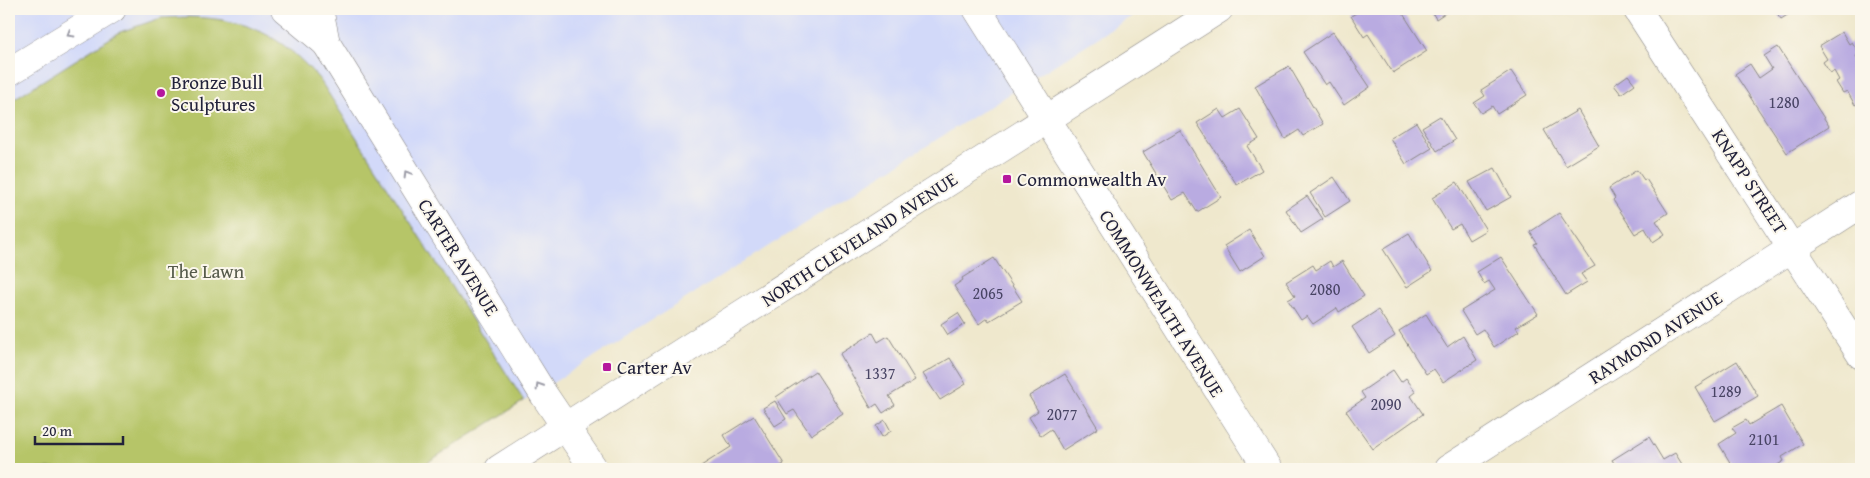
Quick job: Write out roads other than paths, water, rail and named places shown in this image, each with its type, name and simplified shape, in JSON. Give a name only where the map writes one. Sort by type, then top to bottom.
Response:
[{"type":"street","points":[[9,72],[112,9]]},
{"type":"street","name":"CARTER AVENUE","points":[[285,9],[326,43],[565,427],[594,469]]},
{"type":"street","name":"CARTER AVENUE","points":[[319,9],[326,43]]},
{"type":"street","name":"COMMONWEALTH AVENUE","points":[[977,9],[1268,469]]},
{"type":"street","name":"NORTH CLEVELAND AVENUE","points":[[499,469],[1219,9]]},
{"type":"street","name":"KNAPP STREET","points":[[1637,9],[1793,246],[1861,355]]},
{"type":"street","name":"RAYMOND AVENUE","points":[[1448,469],[1861,204]]},
{"type":"place","name":"Bronze Bull Sculptures","points":[[161,93]]},
{"type":"place","name":"Commonwealth Av","points":[[1007,179]]},
{"type":"place","name":"Carter Av","points":[[607,367]]},
{"type":"park label","name":"The Lawn","points":[[206,271]]}]
